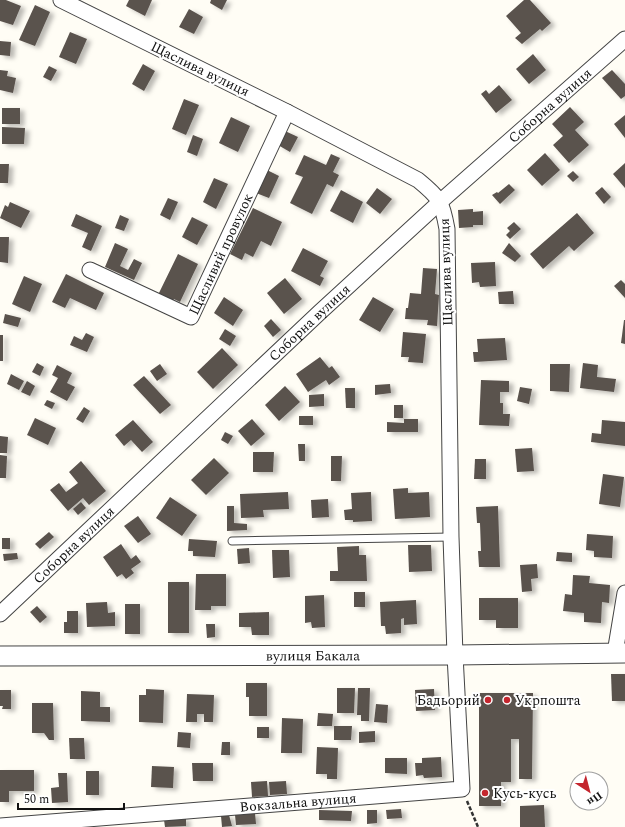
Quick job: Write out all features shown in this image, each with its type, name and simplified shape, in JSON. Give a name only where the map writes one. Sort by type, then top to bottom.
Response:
[{"type":"street","name":"Щаслива вулиця","points":[[61,0],[287,112],[418,180],[430,189],[441,201],[447,229],[451,537],[455,655]]},
{"type":"street","name":"Соборна вулиця","points":[[0,614],[320,312],[441,201],[625,39]]},
{"type":"street","name":"Щасливий провулок","points":[[90,270],[191,317],[287,112]]},
{"type":"street","points":[[620,653],[625,593]]},
{"type":"street","name":"вулиця Бакала","points":[[0,656],[455,655],[620,653]]},
{"type":"street","points":[[455,655],[462,789]]},
{"type":"street","name":"Вокзальна вулиця","points":[[0,826],[462,789]]},
{"type":"lane","points":[[232,541],[451,537]]},
{"type":"path","points":[[462,789],[478,827]]},
{"type":"building","points":[[0,0],[6,0],[21,6],[13,25],[0,21]]},
{"type":"building","points":[[129,0],[152,0],[145,16],[126,6]]},
{"type":"building","points":[[211,0],[227,0],[222,10],[210,3]]},
{"type":"building","points":[[524,0],[530,0],[551,23],[542,31],[540,29],[522,44],[515,38],[521,33],[506,16]]},
{"type":"building","points":[[35,5],[50,12],[35,46],[19,40]]},
{"type":"building","points":[[189,9],[203,17],[194,34],[179,27]]},
{"type":"building","points":[[70,32],[87,39],[76,64],[59,57]]},
{"type":"building","points":[[0,41],[11,42],[10,56],[0,55]]},
{"type":"building","points":[[533,54],[546,70],[529,84],[516,69]]},
{"type":"building","points":[[143,64],[155,71],[144,91],[132,84]]},
{"type":"building","points":[[49,66],[57,70],[51,81],[43,77]]},
{"type":"building","points":[[0,70],[8,71],[7,76],[16,78],[13,93],[0,90]]},
{"type":"building","points":[[612,70],[625,84],[625,96],[621,99],[602,78]]},
{"type":"building","points":[[499,85],[512,100],[496,113],[481,94],[486,90],[489,94]]},
{"type":"building","points":[[184,99],[199,105],[186,135],[172,129]]},
{"type":"building","points":[[570,107],[584,122],[575,130],[589,145],[569,163],[553,145],[563,136],[552,124]]},
{"type":"building","points":[[2,108],[20,108],[20,124],[2,124]]},
{"type":"building","points":[[625,115],[625,138],[614,124]]},
{"type":"building","points":[[231,117],[250,126],[238,152],[219,143]]},
{"type":"building","points":[[2,127],[25,128],[24,144],[2,144]]},
{"type":"building","points":[[285,131],[298,137],[290,152],[278,145]]},
{"type":"building","points":[[193,135],[203,139],[197,156],[187,152]]},
{"type":"building","points":[[545,153],[560,170],[542,186],[527,170]]},
{"type":"building","points":[[331,154],[340,158],[333,172],[339,175],[333,187],[327,184],[312,214],[290,203],[303,177],[295,174],[304,155],[326,165]]},
{"type":"building","points":[[625,163],[625,188],[613,174]]},
{"type":"building","points":[[0,164],[9,164],[8,183],[0,183]]},
{"type":"building","points":[[267,170],[279,176],[269,198],[256,193]]},
{"type":"building","points":[[573,171],[579,177],[573,182],[567,176]]},
{"type":"building","points":[[214,178],[228,184],[216,209],[203,202]]},
{"type":"building","points":[[509,184],[515,190],[500,204],[492,195],[497,192],[498,193]]},
{"type":"building","points":[[602,187],[611,197],[604,204],[595,193]]},
{"type":"building","points":[[377,188],[392,199],[380,214],[366,203]]},
{"type":"building","points":[[341,190],[363,202],[353,223],[330,211]]},
{"type":"building","points":[[168,198],[178,202],[170,220],[160,215]]},
{"type":"building","points":[[10,202],[30,211],[21,228],[0,218],[5,205],[8,207]]},
{"type":"building","points":[[253,208],[282,222],[271,246],[261,241],[253,257],[245,253],[242,260],[230,254]]},
{"type":"building","points":[[473,209],[473,212],[483,211],[483,225],[473,225],[473,227],[459,228],[458,210]]},
{"type":"building","points":[[577,213],[594,233],[574,251],[569,246],[543,269],[530,254]]},
{"type":"building","points":[[76,214],[102,226],[91,251],[82,247],[88,233],[71,226]]},
{"type":"building","points":[[120,215],[129,219],[124,231],[115,228]]},
{"type":"building","points":[[192,217],[208,225],[197,245],[182,237]]},
{"type":"building","points":[[514,222],[521,229],[510,239],[506,235],[510,231],[507,228]]},
{"type":"building","points":[[0,237],[9,237],[8,263],[0,262]]},
{"type":"building","points":[[115,243],[128,249],[120,266],[128,270],[134,259],[142,263],[134,280],[105,267]]},
{"type":"building","points":[[509,243],[521,256],[515,262],[502,253]]},
{"type":"building","points":[[303,248],[328,261],[320,276],[324,278],[320,286],[291,271]]},
{"type":"building","points":[[178,254],[198,264],[180,302],[174,299],[172,302],[158,295]]},
{"type":"building","points":[[495,262],[496,286],[480,287],[479,282],[472,283],[471,263]]},
{"type":"building","points":[[423,268],[437,269],[435,294],[439,295],[437,326],[427,325],[428,320],[405,319],[410,293],[421,294]]},
{"type":"building","points":[[66,274],[104,293],[96,310],[70,298],[65,308],[52,302]]},
{"type":"building","points":[[24,276],[42,284],[30,312],[12,304]]},
{"type":"building","points":[[285,278],[302,299],[284,314],[267,293]]},
{"type":"building","points":[[621,280],[625,284],[625,298],[614,286]]},
{"type":"building","points":[[513,291],[514,304],[499,304],[498,292]]},
{"type":"building","points":[[224,297],[243,310],[233,326],[214,313]]},
{"type":"building","points":[[373,297],[394,309],[380,332],[359,320]]},
{"type":"building","points":[[5,314],[21,318],[18,327],[3,323]]},
{"type":"building","points":[[271,319],[281,330],[273,337],[264,326]]},
{"type":"building","points":[[625,320],[625,344],[621,343]]},
{"type":"building","points":[[225,329],[236,336],[230,346],[219,339]]},
{"type":"building","points":[[403,332],[426,334],[423,363],[408,362],[409,357],[401,357]]},
{"type":"building","points":[[86,333],[94,337],[87,352],[70,345],[74,336],[82,340]]},
{"type":"building","points":[[0,335],[3,335],[3,361],[0,361]]},
{"type":"building","points":[[505,338],[507,360],[474,362],[473,352],[478,352],[477,339]]},
{"type":"building","points":[[222,348],[238,365],[213,389],[197,372]]},
{"type":"building","points":[[320,357],[329,368],[332,366],[340,377],[329,385],[326,380],[308,392],[296,374]]},
{"type":"building","points":[[37,363],[44,367],[40,376],[32,372]]},
{"type":"building","points":[[583,363],[598,365],[597,377],[616,379],[614,392],[580,388]]},
{"type":"building","points":[[160,364],[167,374],[157,381],[150,371]]},
{"type":"building","points":[[550,364],[570,364],[569,392],[550,391]]},
{"type":"building","points":[[57,365],[72,373],[67,383],[75,387],[67,401],[50,392],[58,378],[52,375]]},
{"type":"building","points":[[11,374],[24,381],[19,390],[7,384]]},
{"type":"building","points":[[144,376],[171,405],[160,414],[133,385]]},
{"type":"building","points":[[481,380],[509,381],[509,392],[500,392],[500,403],[503,403],[503,414],[510,414],[509,426],[479,425]]},
{"type":"building","points":[[27,381],[35,386],[30,396],[21,392]]},
{"type":"building","points":[[390,384],[391,393],[375,395],[375,385]]},
{"type":"building","points":[[285,386],[300,402],[279,421],[265,405]]},
{"type":"building","points":[[520,387],[532,389],[529,404],[517,401]]},
{"type":"building","points":[[345,388],[355,388],[355,408],[346,408]]},
{"type":"building","points":[[324,394],[324,406],[309,407],[309,395]]},
{"type":"building","points":[[47,400],[55,403],[52,409],[44,405]]},
{"type":"building","points":[[394,405],[403,405],[403,418],[394,418]]},
{"type":"building","points":[[84,407],[90,411],[83,423],[76,419]]},
{"type":"building","points":[[299,416],[313,416],[313,425],[299,425]]},
{"type":"building","points":[[35,418],[56,428],[48,445],[27,435]]},
{"type":"building","points":[[252,419],[265,434],[251,446],[238,431]]},
{"type":"building","points":[[404,419],[418,419],[418,432],[387,432],[387,422],[404,423]]},
{"type":"building","points":[[133,420],[153,442],[142,452],[131,440],[124,446],[115,435]]},
{"type":"building","points":[[602,420],[625,422],[625,446],[591,442],[592,433],[601,434]]},
{"type":"building","points":[[225,432],[233,436],[228,444],[221,440]]},
{"type":"building","points":[[0,436],[8,437],[7,453],[0,453]]},
{"type":"building","points":[[298,444],[305,444],[305,461],[299,461]]},
{"type":"building","points":[[532,448],[534,471],[517,472],[515,449]]},
{"type":"building","points":[[253,452],[274,452],[273,472],[253,472]]},
{"type":"building","points":[[0,455],[7,456],[6,478],[0,478]]},
{"type":"building","points":[[331,456],[342,456],[341,481],[331,481]]},
{"type":"building","points":[[214,458],[229,473],[206,495],[191,480]]},
{"type":"building","points":[[475,459],[486,459],[486,479],[474,479]]},
{"type":"building","points":[[81,461],[106,491],[89,505],[83,498],[68,511],[50,490],[59,483],[66,492],[78,483],[69,472]]},
{"type":"building","points":[[603,474],[624,477],[620,507],[599,504]]},
{"type":"building","points":[[408,488],[408,493],[429,492],[430,517],[395,519],[393,489]]},
{"type":"building","points":[[288,492],[289,509],[263,510],[264,517],[241,518],[240,494]]},
{"type":"building","points":[[371,492],[372,521],[353,522],[353,520],[345,520],[344,510],[352,509],[351,493]]},
{"type":"building","points":[[170,497],[197,515],[182,536],[156,518]]},
{"type":"building","points":[[328,499],[329,517],[312,518],[311,500]]},
{"type":"building","points":[[81,502],[86,508],[78,515],[73,509]]},
{"type":"building","points":[[227,506],[234,506],[234,523],[247,524],[247,530],[227,531]]},
{"type":"building","points":[[498,506],[500,567],[479,567],[478,551],[481,551],[480,523],[477,523],[476,507]]},
{"type":"building","points":[[138,516],[151,534],[138,543],[124,526]]},
{"type":"building","points":[[49,532],[54,537],[40,549],[35,544]]},
{"type":"building","points":[[587,534],[613,536],[612,558],[594,557],[594,551],[586,550]]},
{"type":"building","points":[[2,538],[10,538],[10,549],[2,549]]},
{"type":"building","points":[[189,539],[217,541],[215,557],[193,556],[193,551],[188,551]]},
{"type":"building","points":[[121,544],[131,559],[136,555],[141,562],[131,569],[134,573],[126,579],[122,574],[117,577],[103,557]]},
{"type":"building","points":[[408,545],[431,545],[432,571],[409,572]]},
{"type":"building","points":[[359,546],[359,555],[366,555],[367,581],[330,581],[330,571],[338,571],[337,547]]},
{"type":"building","points":[[249,548],[250,563],[238,564],[237,549]]},
{"type":"building","points":[[272,550],[289,550],[290,577],[273,578]]},
{"type":"building","points":[[557,552],[572,553],[572,562],[556,561]]},
{"type":"building","points":[[17,553],[18,559],[4,561],[3,554]]},
{"type":"building","points":[[537,564],[538,578],[531,579],[532,591],[522,592],[520,565]]},
{"type":"building","points":[[196,574],[226,574],[226,606],[211,606],[211,610],[195,610]]},
{"type":"building","points":[[573,575],[590,576],[589,583],[610,585],[609,603],[602,602],[601,623],[584,622],[584,613],[563,611],[565,594],[572,595]]},
{"type":"building","points":[[168,582],[189,582],[189,633],[168,633]]},
{"type":"building","points":[[354,592],[365,592],[365,607],[354,607]]},
{"type":"building","points":[[324,595],[325,627],[312,628],[311,622],[305,623],[305,596]]},
{"type":"building","points":[[479,598],[518,598],[518,628],[496,628],[496,620],[479,620]]},
{"type":"building","points":[[416,600],[417,624],[404,625],[404,618],[401,619],[401,633],[386,634],[385,626],[381,626],[380,602]]},
{"type":"building","points":[[107,602],[108,613],[115,612],[115,626],[87,627],[86,603]]},
{"type":"building","points":[[125,604],[140,604],[140,634],[125,634]]},
{"type":"building","points":[[37,606],[47,617],[40,623],[30,612]]},
{"type":"building","points":[[67,611],[78,611],[78,633],[64,633],[64,622],[67,622]]},
{"type":"building","points":[[269,612],[269,635],[252,635],[251,627],[239,627],[239,613]]},
{"type":"building","points":[[206,624],[215,624],[215,637],[207,638]]},
{"type":"building","points":[[611,674],[625,674],[625,701],[612,701]]},
{"type":"building","points":[[246,683],[267,683],[267,716],[249,716],[249,697],[246,697]]},
{"type":"building","points":[[337,688],[355,688],[354,713],[337,713]]},
{"type":"building","points":[[358,688],[370,688],[369,721],[361,721],[361,715],[357,715]]},
{"type":"building","points":[[146,689],[164,690],[163,723],[139,722],[139,695],[146,695]]},
{"type":"building","points":[[434,689],[435,710],[416,711],[415,690]]},
{"type":"building","points":[[0,690],[11,690],[11,709],[2,709],[3,706],[0,706]]},
{"type":"building","points":[[81,691],[100,692],[100,707],[110,707],[110,722],[81,721]]},
{"type":"building","points":[[479,693],[533,693],[532,779],[519,779],[519,739],[511,739],[511,782],[501,782],[501,806],[479,806]]},
{"type":"building","points":[[187,694],[214,695],[213,722],[204,722],[204,714],[197,714],[197,722],[186,722]]},
{"type":"building","points":[[32,703],[53,703],[54,740],[49,740],[44,733],[32,733]]},
{"type":"building","points":[[376,704],[388,705],[387,723],[374,722]]},
{"type":"building","points":[[318,713],[333,714],[332,726],[317,726]]},
{"type":"building","points":[[282,718],[303,719],[302,753],[281,753]]},
{"type":"building","points":[[334,726],[352,726],[351,740],[334,740]]},
{"type":"building","points":[[257,727],[269,727],[269,738],[257,738]]},
{"type":"building","points":[[375,731],[375,742],[359,743],[359,732]]},
{"type":"building","points":[[178,732],[191,733],[190,748],[177,747]]},
{"type":"building","points":[[69,738],[84,738],[85,759],[70,759]]},
{"type":"building","points":[[222,742],[230,742],[230,755],[221,755]]},
{"type":"building","points":[[317,747],[338,748],[337,779],[327,779],[327,774],[316,774]]},
{"type":"building","points":[[441,757],[442,777],[424,778],[423,775],[416,776],[415,763],[422,763],[422,758]]},
{"type":"building","points":[[385,758],[407,758],[407,774],[385,773]]},
{"type":"building","points":[[192,763],[213,763],[213,781],[193,781]]},
{"type":"building","points":[[152,766],[174,767],[173,788],[151,787]]},
{"type":"building","points":[[0,770],[34,770],[34,791],[9,791],[9,802],[0,802]]},
{"type":"building","points":[[86,771],[99,771],[99,795],[86,795]]},
{"type":"building","points":[[58,773],[67,773],[68,802],[52,803],[51,788],[59,787]]},
{"type":"building","points":[[267,781],[268,796],[252,797],[251,782]]},
{"type":"building","points":[[286,781],[287,794],[270,795],[269,782]]},
{"type":"building","points":[[544,805],[545,827],[520,827],[520,806]]},
{"type":"building","points":[[401,809],[402,818],[387,819],[386,810]]},
{"type":"building","points":[[319,810],[352,811],[351,821],[319,820]]},
{"type":"building","points":[[367,810],[377,810],[377,823],[367,824]]},
{"type":"building","points":[[255,813],[256,824],[236,825],[235,815]]},
{"type":"building","points":[[229,815],[232,826],[222,827],[221,816]]},
{"type":"building","points":[[186,818],[186,826],[165,827],[164,820]]},
{"type":"place","name":"Бадьорий","points":[[488,700]]},
{"type":"place","name":"Укрпошта","points":[[507,700]]},
{"type":"place","name":"Кусь-кусь","points":[[485,793]]}]
